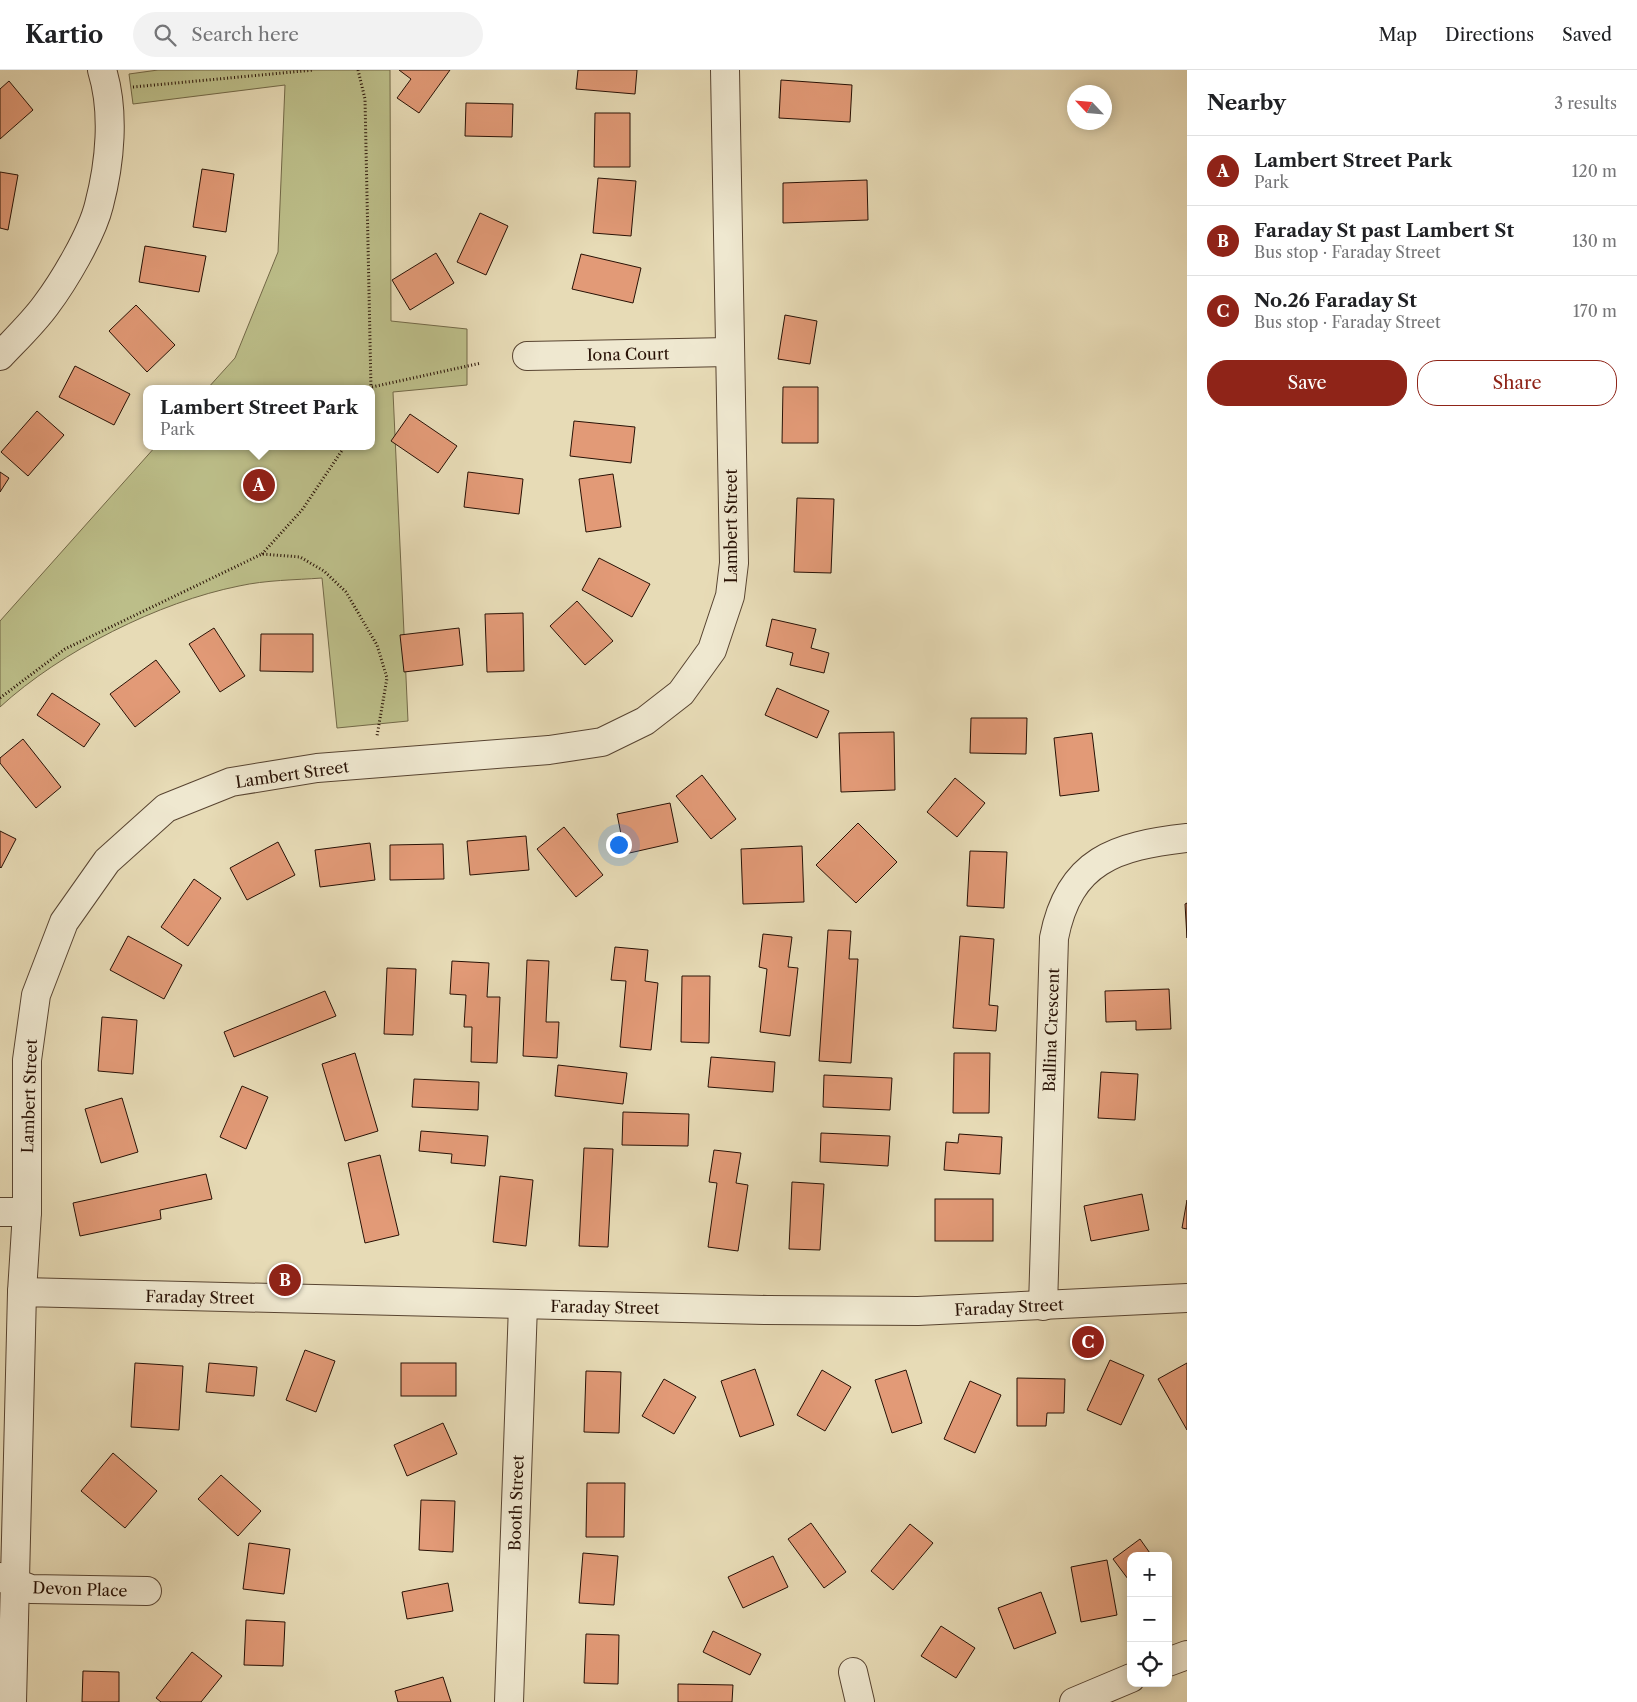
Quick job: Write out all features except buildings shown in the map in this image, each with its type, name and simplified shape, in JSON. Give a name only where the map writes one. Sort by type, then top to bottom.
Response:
[{"type":"street","points":[[0,356],[46,306],[74,263],[99,207],[109,148],[108,89],[102,70]]},
{"type":"street","name":"Lambert Street","points":[[12,1702],[7,1580],[27,1212],[27,1060],[36,995],[64,922],[108,860],[166,808],[231,782],[317,768],[549,750],[602,742],[645,721],[681,693],[712,650],[730,596],[734,563],[725,70]]},
{"type":"street","name":"Iona Court","points":[[527,356],[729,352]]},
{"type":"street","name":"Ballina Crescent","points":[[1043,1306],[1054,938],[1057,919],[1068,894],[1080,878],[1109,855],[1144,843],[1187,838]]},
{"type":"street","points":[[0,1212],[27,1212]]},
{"type":"street","name":"Faraday Street","points":[[22,1292],[523,1305],[908,1311],[1187,1298]]},
{"type":"street","name":"Booth Street","points":[[509,1702],[523,1305]]},
{"type":"street","name":"Devon Place","points":[[7,1580],[31,1589],[147,1591]]},
{"type":"street","points":[[1172,1660],[1187,1654]]},
{"type":"street","points":[[853,1672],[860,1702]]},
{"type":"street","points":[[1074,1702],[1127,1680]]},
{"type":"path","points":[[123,88],[314,70]]},
{"type":"path","points":[[358,70],[365,99],[372,385]]},
{"type":"path","points":[[375,387],[481,363]]},
{"type":"path","points":[[0,698],[66,649],[262,554],[302,510],[342,450]]},
{"type":"path","points":[[262,554],[300,557],[324,570],[346,592],[377,646],[387,678],[377,739]]},
{"type":"green space","points":[[158,70],[390,70],[391,321],[467,329],[467,385],[393,392],[408,721],[337,728],[322,578],[249,584],[208,593],[176,604],[144,617],[81,648],[25,686],[0,707],[0,621],[152,450],[375,450],[375,385],[211,385],[235,358],[278,252],[285,85],[133,104],[129,74]]},
{"type":"place","name":"Lambert Street Park","points":[[259,485]]},
{"type":"place","name":"Faraday St past Lambert St","points":[[285,1280]]},
{"type":"place","name":"No.26 Faraday St","points":[[1088,1342]]}]
